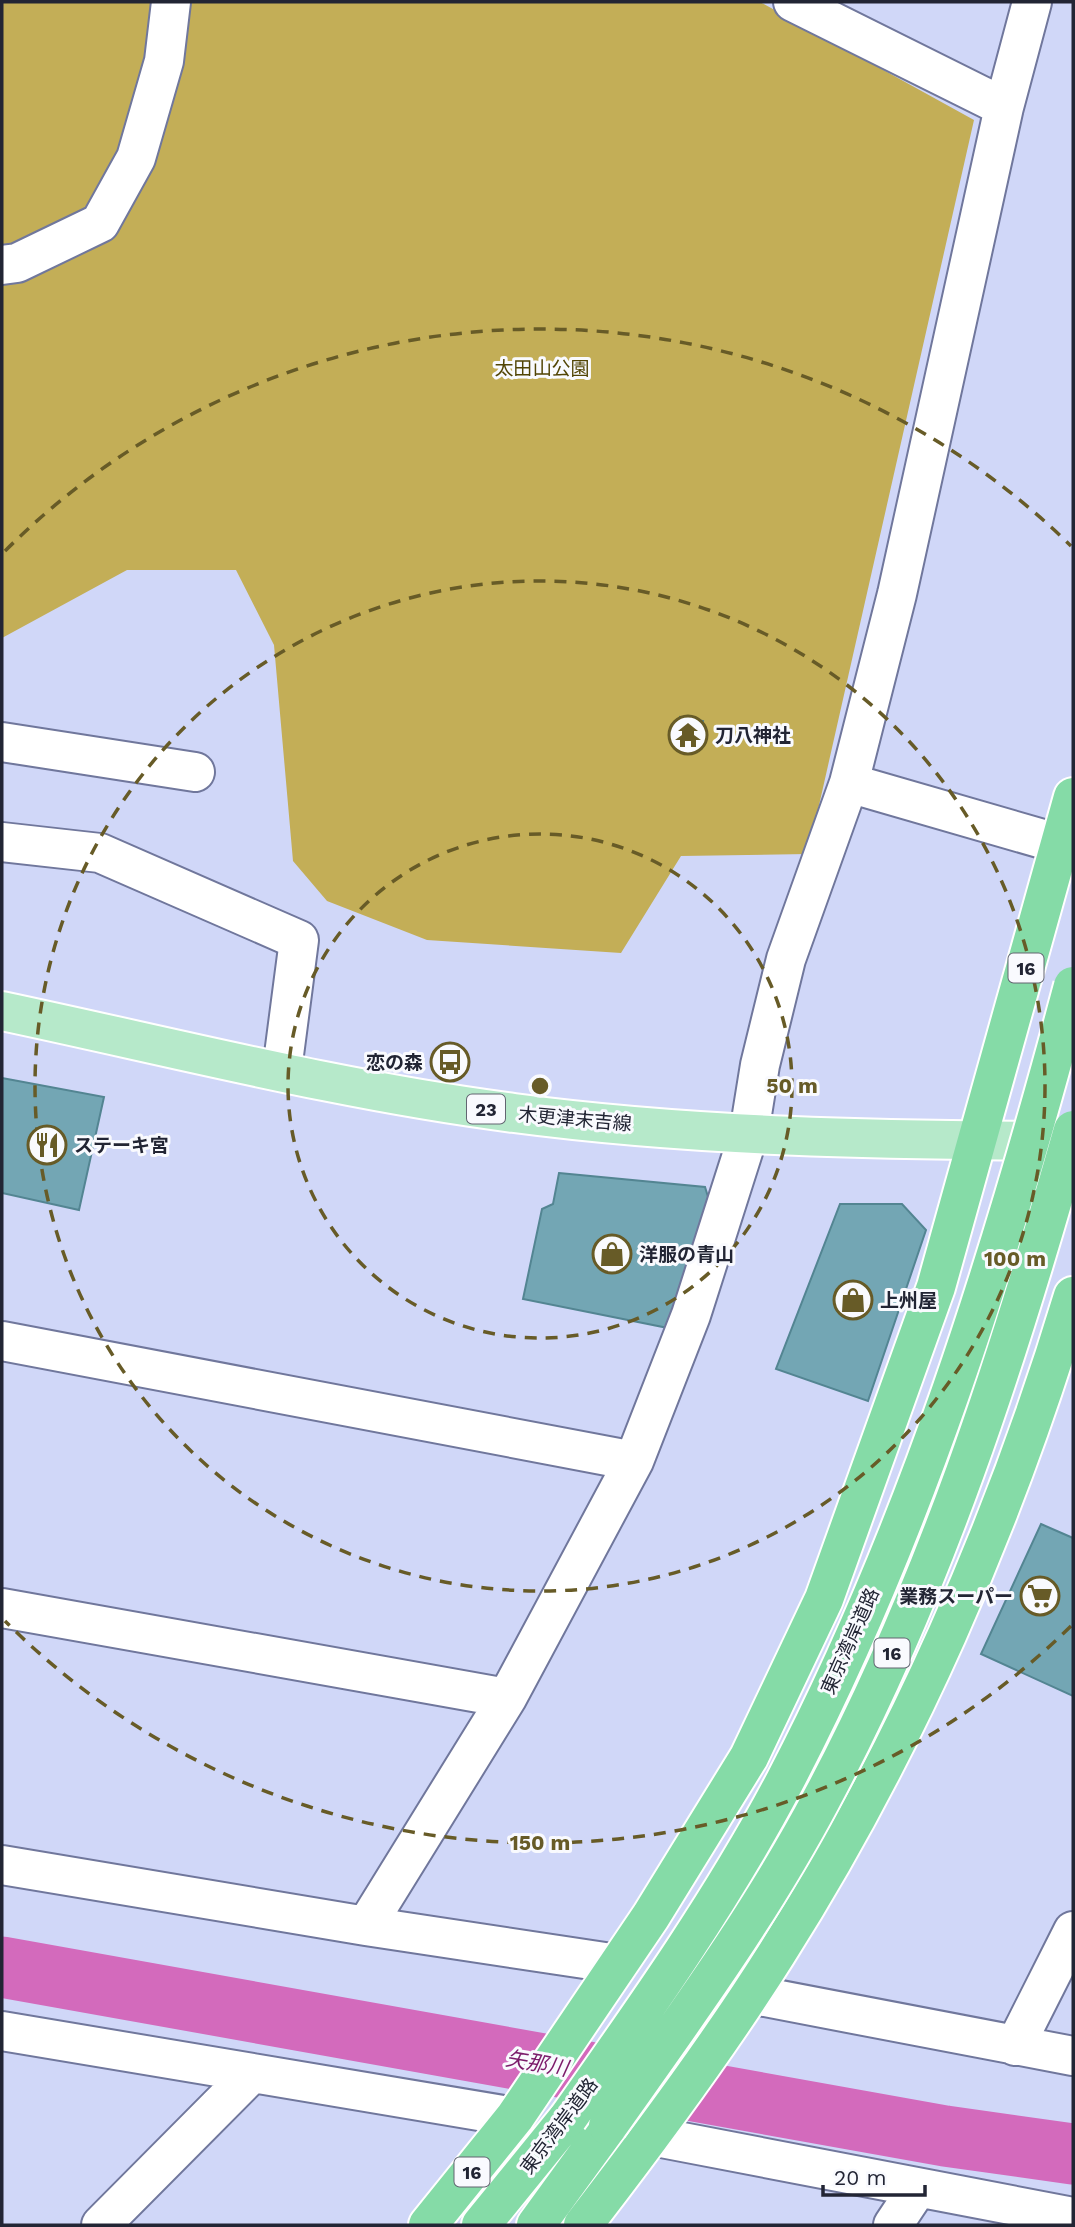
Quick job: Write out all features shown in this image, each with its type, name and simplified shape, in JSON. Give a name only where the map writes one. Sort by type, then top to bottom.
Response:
[{"type":"highway","name":"16","points":[[428,2225],[515,2117],[618,1964],[749,1757],[824,1600],[932,1299],[979,1140],[1073,797]]},
{"type":"highway","name":"東京湾岸道路","points":[[481,2225],[568,2119],[665,1980],[785,1782],[863,1618],[947,1409],[1030,1145],[1073,986]]},
{"type":"highway","name":"東京湾岸道路","points":[[536,2225],[738,1942],[821,1800],[902,1631],[971,1458],[1036,1259],[1073,1130]]},
{"type":"highway","name":"16","points":[[583,2225],[651,2136],[777,1953],[861,1811],[942,1643],[1015,1469],[1073,1296]]},
{"type":"main road","name":"木更津末吉線","points":[[2,1011],[282,1070],[510,1113],[577,1121],[749,1133],[1073,1141]]},
{"type":"street","points":[[2,265],[18,263],[100,223],[136,158],[164,61],[171,2]]},
{"type":"street","points":[[793,2],[1004,107]]},
{"type":"street","points":[[366,1926],[507,1698],[634,1461],[691,1315],[749,1133],[760,1065],[786,959],[849,782],[918,503],[1004,107],[1032,2]]},
{"type":"street","points":[[2,742],[195,772]]},
{"type":"street","points":[[849,782],[1060,844]]},
{"type":"street","points":[[2,842],[100,853],[299,940],[282,1070]]},
{"type":"street","points":[[2,1341],[634,1461]]},
{"type":"street","points":[[2,1608],[507,1698]]},
{"type":"street","points":[[2,1865],[366,1926],[618,1964]]},
{"type":"street","points":[[1015,2046],[1073,1931]]},
{"type":"street","points":[[749,1994],[1073,2056]]},
{"type":"street","points":[[2,2031],[515,2117]]},
{"type":"street","points":[[101,2225],[252,2073]]},
{"type":"street","points":[[651,2136],[917,2189],[988,2214],[1073,2217]]},
{"type":"street","points":[[893,2225],[917,2189]]},
{"type":"green space","name":"太田山公園","points":[[2,2],[760,2],[974,120],[808,854],[681,856],[621,953],[427,940],[327,901],[293,861],[274,645],[236,570],[127,570],[2,638]]},
{"type":"building","name":"刀八神社","points":[[680,717],[703,721],[697,752],[674,748]]},
{"type":"building","name":"ステーキ宮","points":[[2,1078],[104,1097],[79,1210],[2,1193]]},
{"type":"building","name":"洋服の青山","points":[[559,1173],[705,1187],[709,1200],[668,1328],[523,1299],[542,1209],[553,1204]]},
{"type":"building","name":"上州屋","points":[[840,1204],[902,1204],[926,1230],[868,1401],[776,1369]]},
{"type":"building","name":"業務スーパー","points":[[1041,1524],[1073,1538],[1073,1696],[981,1654]]},
{"type":"waterway","name":"矢那川","points":[[2,1967],[945,2136],[1073,2154]]},
{"type":"place","name":"刀八神社","points":[[688,735]]},
{"type":"place","name":"恋の森","points":[[450,1062]]},
{"type":"place","name":"ステーキ宮","points":[[47,1145]]},
{"type":"place","name":"洋服の青山","points":[[612,1254]]},
{"type":"place","name":"上州屋","points":[[853,1300]]},
{"type":"place","name":"業務スーパー","points":[[1040,1596]]}]
